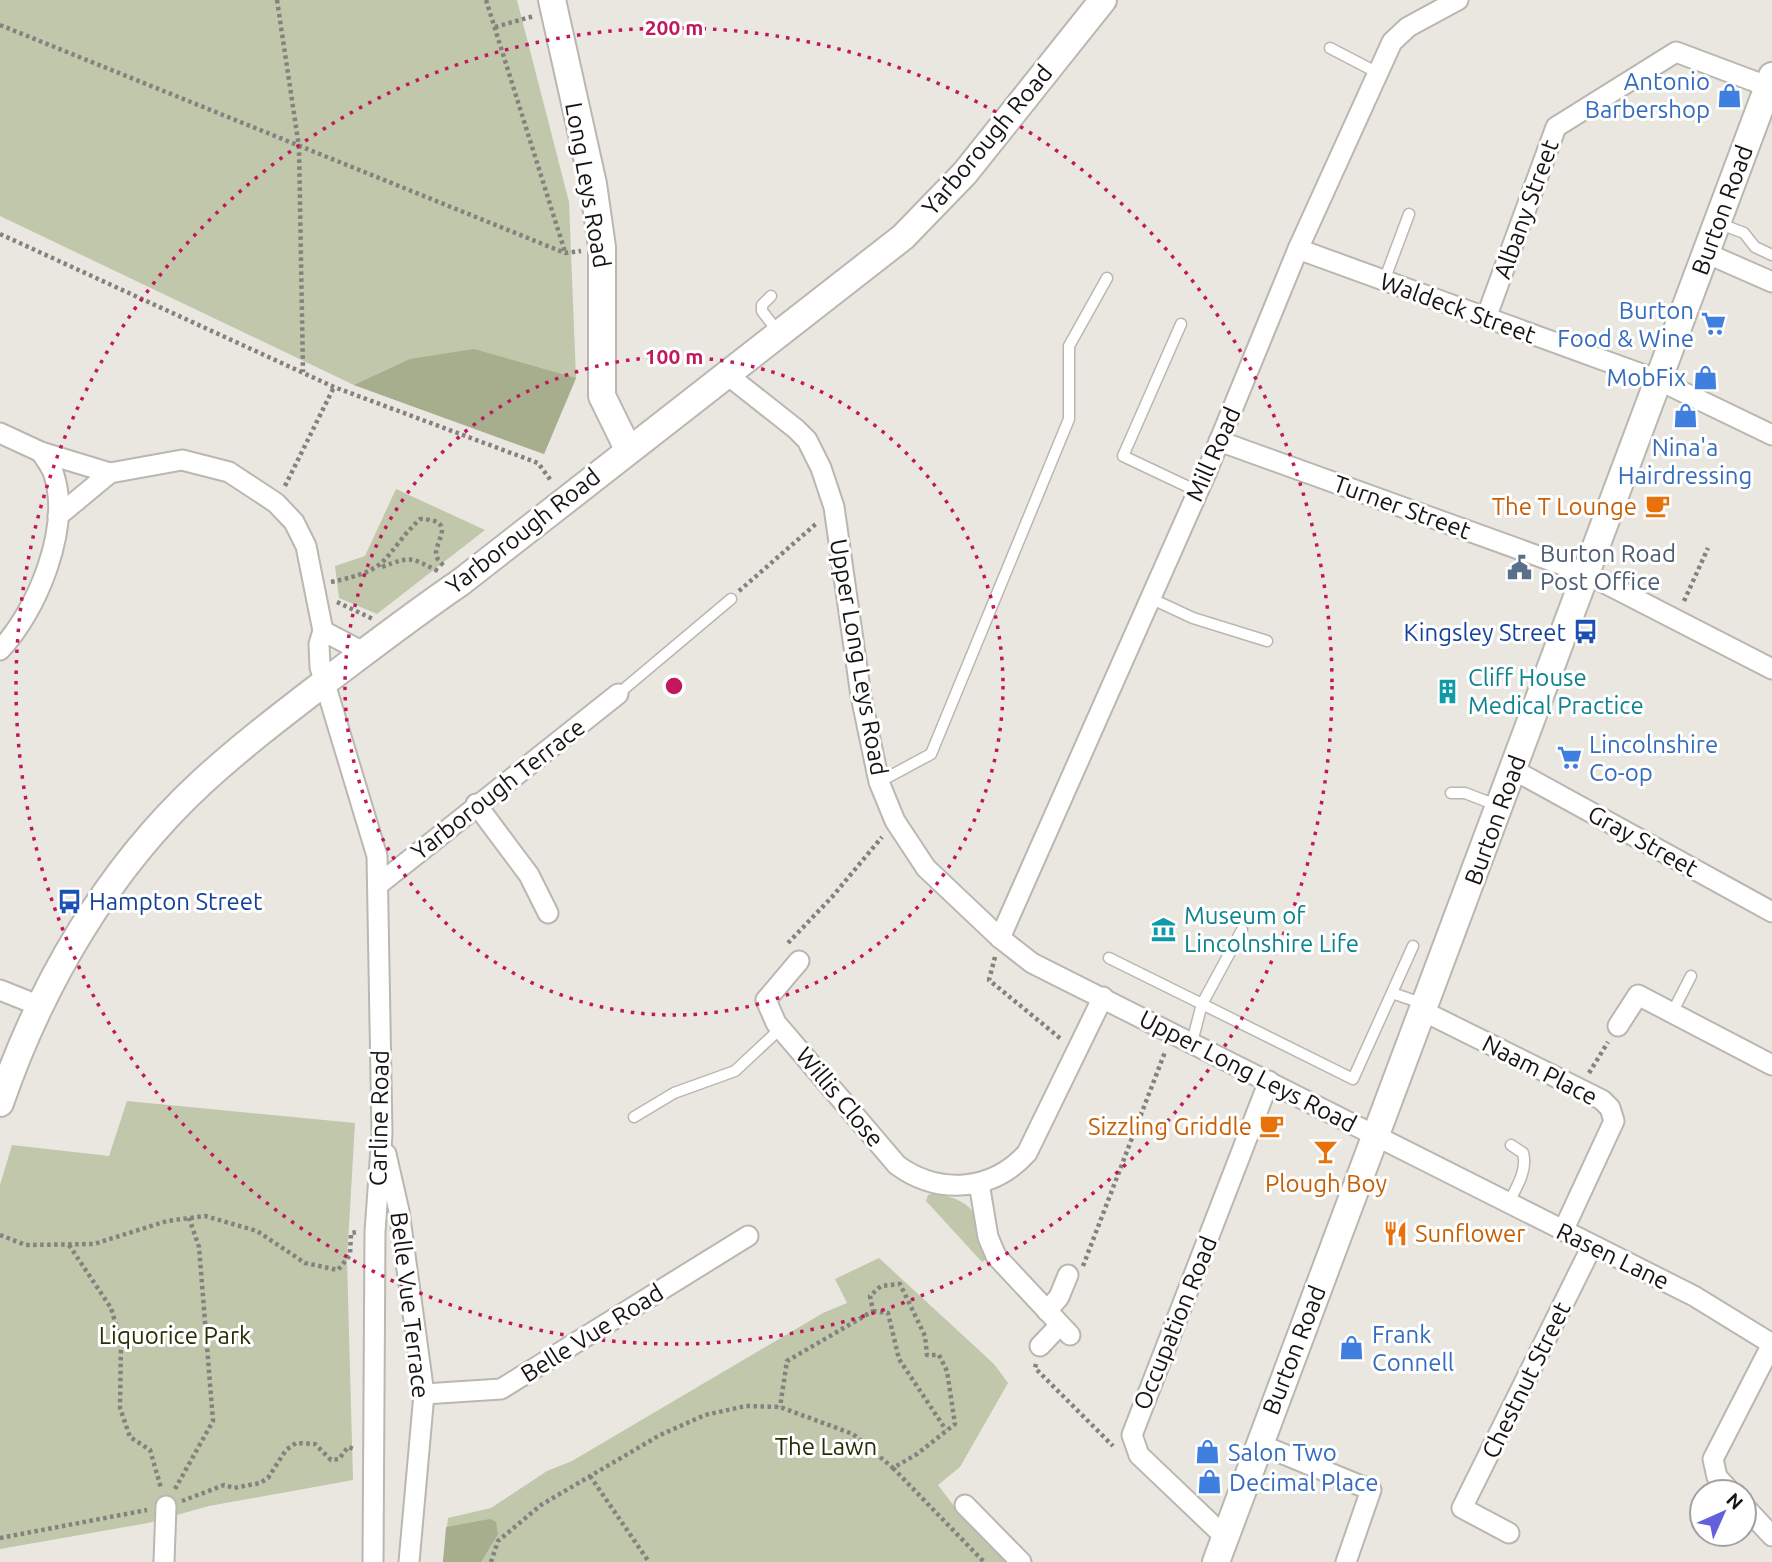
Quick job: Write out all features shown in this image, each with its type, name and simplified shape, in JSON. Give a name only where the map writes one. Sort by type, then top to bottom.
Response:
[{"type":"street","name":"Yarborough Road","points":[[0,1103],[40,1006],[95,907],[156,829],[237,751],[392,629],[461,582],[725,373],[903,237],[965,173],[1103,0]]},
{"type":"street","name":"Mill Road","points":[[1000,938],[1219,442],[1298,249],[1392,41],[1408,27],[1458,0]]},
{"type":"street","name":"Long Leys Road","points":[[554,3],[593,184],[603,247],[605,284],[600,381],[605,406],[628,449]]},
{"type":"street","name":"Albany Street","points":[[1486,318],[1556,127],[1676,52],[1771,84]]},
{"type":"street","name":"Burton Road","points":[[1216,1562],[1374,1136],[1425,1008],[1585,573],[1771,84]]},
{"type":"street","name":"Waldeck Street","points":[[1298,249],[1658,380],[1772,435]]},
{"type":"street","points":[[1706,253],[1772,282]]},
{"type":"street","name":"Upper Long Leys Road","points":[[725,373],[807,440],[821,468],[834,507],[861,696],[879,782],[895,821],[926,868],[1000,938],[1032,963],[1374,1136]]},
{"type":"street","points":[[0,433],[41,452],[110,473]]},
{"type":"street","name":"Turner Street","points":[[1219,442],[1585,573]]},
{"type":"street","points":[[0,650],[31,608],[42,584],[58,516],[54,475],[41,452]]},
{"type":"street","name":"Carline Road","points":[[110,473],[182,460],[229,472],[276,503],[294,522],[306,547],[323,631],[319,645],[320,667],[327,681],[377,856],[382,1134],[374,1232],[376,1453],[373,1562]]},
{"type":"street","points":[[58,516],[110,473]]},
{"type":"street","points":[[1585,573],[1772,669]]},
{"type":"street","points":[[323,631],[363,652]]},
{"type":"street","name":"Yarborough Terrace","points":[[378,885],[476,804],[618,694]]},
{"type":"street","name":"Gray Street","points":[[1514,769],[1772,912]]},
{"type":"street","points":[[476,804],[529,875],[548,913]]},
{"type":"street","name":"Willis Close","points":[[799,961],[766,1000],[768,1010],[897,1165],[930,1182],[961,1186],[979,1183],[1011,1168],[1027,1153],[1103,997]]},
{"type":"street","points":[[0,990],[40,1006]]},
{"type":"street","points":[[1618,1026],[1638,995],[1772,1065]]},
{"type":"street","name":"Naam Place","points":[[1425,1008],[1602,1100],[1610,1108],[1614,1121],[1563,1231]]},
{"type":"street","name":"Occupation Road","points":[[1224,1536],[1139,1455],[1132,1436],[1269,1081]]},
{"type":"street","name":"Belle Vue Terrace","points":[[382,1134],[399,1211],[424,1394],[409,1562]]},
{"type":"street","name":"Rasen Lane","points":[[1374,1136],[1727,1314],[1772,1344]]},
{"type":"street","points":[[979,1183],[988,1237],[996,1256],[1059,1323]]},
{"type":"street","name":"Belle Vue Road","points":[[424,1394],[501,1390],[748,1236]]},
{"type":"street","name":"Chestnut Street","points":[[1509,1533],[1465,1518],[1462,1508],[1592,1246]]},
{"type":"street","points":[[1040,1346],[1059,1323],[1059,1297],[1068,1275]]},
{"type":"street","points":[[1718,1478],[1713,1459],[1772,1344]]},
{"type":"street","points":[[1259,1444],[1371,1490],[1346,1562]]},
{"type":"street","points":[[965,1505],[1021,1562]]},
{"type":"street","points":[[164,1562],[166,1506]]},
{"type":"street","points":[[1758,1521],[1772,1536]]},
{"type":"lane","points":[[1329,48],[1378,73]]},
{"type":"lane","points":[[1384,281],[1409,214]]},
{"type":"lane","points":[[1717,223],[1744,233],[1755,247],[1772,255]]},
{"type":"lane","points":[[879,782],[931,754],[1069,419],[1069,346],[1107,278]]},
{"type":"lane","points":[[771,296],[762,305],[762,311],[779,333]]},
{"type":"lane","points":[[1181,324],[1123,456],[1197,491]]},
{"type":"lane","points":[[618,694],[731,598]]},
{"type":"lane","points":[[1150,598],[1194,618],[1267,641]]},
{"type":"lane","points":[[1451,793],[1465,793],[1500,806]]},
{"type":"lane","points":[[1192,1042],[1202,1004],[1242,930]]},
{"type":"lane","points":[[1109,958],[1353,1079],[1413,946]]},
{"type":"lane","points":[[1672,1013],[1690,976]]},
{"type":"lane","points":[[1392,993],[1425,1008]]},
{"type":"lane","points":[[634,1117],[674,1093],[735,1071],[781,1028]]},
{"type":"lane","points":[[1508,1203],[1524,1171],[1525,1158],[1523,1153],[1511,1145]]},
{"type":"path","points":[[277,0],[299,147],[303,372]]},
{"type":"path","points":[[486,0],[565,253]]},
{"type":"path","points":[[495,27],[554,3]]},
{"type":"path","points":[[0,25],[565,253],[603,247]]},
{"type":"path","points":[[0,234],[334,387],[538,463],[564,499]]},
{"type":"path","points":[[276,503],[334,387]]},
{"type":"path","points":[[731,598],[834,507]]},
{"type":"path","points":[[374,571],[420,519],[435,522],[442,529],[444,535],[436,551]]},
{"type":"path","points":[[1676,619],[1708,548]]},
{"type":"path","points":[[317,595],[396,562],[422,560]]},
{"type":"path","points":[[317,595],[392,629]]},
{"type":"path","points":[[799,961],[802,958],[787,945],[832,897],[895,821]]},
{"type":"path","points":[[1000,938],[989,980],[1078,1053]]},
{"type":"path","points":[[1602,1100],[1588,1074],[1618,1026]]},
{"type":"path","points":[[1068,1275],[1069,1271],[1079,1275],[1172,1032]]},
{"type":"path","points":[[0,1235],[26,1245],[94,1244],[167,1221],[205,1216],[257,1231],[305,1263],[338,1270],[350,1255],[351,1233],[365,1230],[374,1232]]},
{"type":"path","points":[[166,1506],[213,1421],[199,1247],[189,1218]]},
{"type":"path","points":[[68,1244],[111,1308],[121,1342],[120,1408],[130,1437],[150,1450],[166,1506]]},
{"type":"path","points":[[873,1311],[870,1296],[881,1286],[900,1284],[925,1336],[927,1355],[939,1355],[947,1371],[955,1424],[917,1454],[893,1468]]},
{"type":"path","points":[[780,1407],[788,1361],[873,1311],[888,1313],[899,1359],[946,1430]]},
{"type":"path","points":[[491,1562],[498,1541],[507,1530],[541,1505],[660,1435],[705,1415],[746,1406],[780,1407],[853,1434],[893,1468],[984,1562]]},
{"type":"path","points":[[166,1506],[224,1485],[234,1488],[260,1483],[268,1478],[286,1450],[296,1443],[315,1444],[331,1460],[339,1459],[348,1447],[376,1453]]},
{"type":"path","points":[[590,1476],[649,1562]]},
{"type":"path","points":[[0,1538],[131,1514]]},
{"type":"green space","points":[[0,0],[517,0],[569,202],[576,378],[544,454],[354,385],[0,216]]},
{"type":"green space","points":[[474,349],[576,378],[544,454],[354,385],[410,359]]},
{"type":"green space","points":[[396,489],[485,530],[377,614],[339,598],[335,566],[365,556]]},
{"type":"green space","name":"Liquorice Park","points":[[127,1101],[355,1123],[347,1259],[353,1480],[209,1506],[148,1523],[0,1549],[0,1185],[12,1145],[109,1156]]},
{"type":"green space","points":[[935,1193],[961,1201],[974,1213],[989,1257],[982,1262],[926,1201],[928,1195]]},
{"type":"green space","name":"The Lawn","points":[[879,1258],[994,1364],[1008,1383],[960,1467],[938,1485],[967,1523],[1011,1562],[443,1562],[448,1518],[491,1508],[547,1471],[572,1461],[823,1313],[847,1303],[835,1279]]},
{"type":"green space","points":[[490,1519],[496,1522],[498,1534],[481,1562],[443,1562],[446,1527]]},
{"type":"place","name":"Antonio Barbershop","points":[[1730,95]]},
{"type":"place","name":"Burton Food & Wine","points":[[1714,324]]},
{"type":"place","name":"MobFix","points":[[1706,377]]},
{"type":"place","name":"Nina'a Hairdressing","points":[[1685,416]]},
{"type":"place","name":"The T Lounge","points":[[1657,506]]},
{"type":"place","name":"Burton Road Post Office","points":[[1520,567]]},
{"type":"place","name":"Kingsley Street","points":[[1586,632]]},
{"type":"place","name":"Cliff House Medical Practice","points":[[1448,691]]},
{"type":"place","name":"Lincolnshire Co-op","points":[[1569,758]]},
{"type":"place","name":"Hampton Street","points":[[69,901]]},
{"type":"place","name":"Museum of Lincolnshire Life","points":[[1164,929]]},
{"type":"place","name":"Sizzling Griddle","points":[[1272,1126]]},
{"type":"place","name":"Plough Boy","points":[[1326,1152]]},
{"type":"place","name":"Sunflower","points":[[1395,1233]]},
{"type":"place","name":"Frank Connell","points":[[1352,1348]]},
{"type":"place","name":"Salon Two","points":[[1208,1452]]},
{"type":"place","name":"Decimal Place","points":[[1209,1482]]}]
